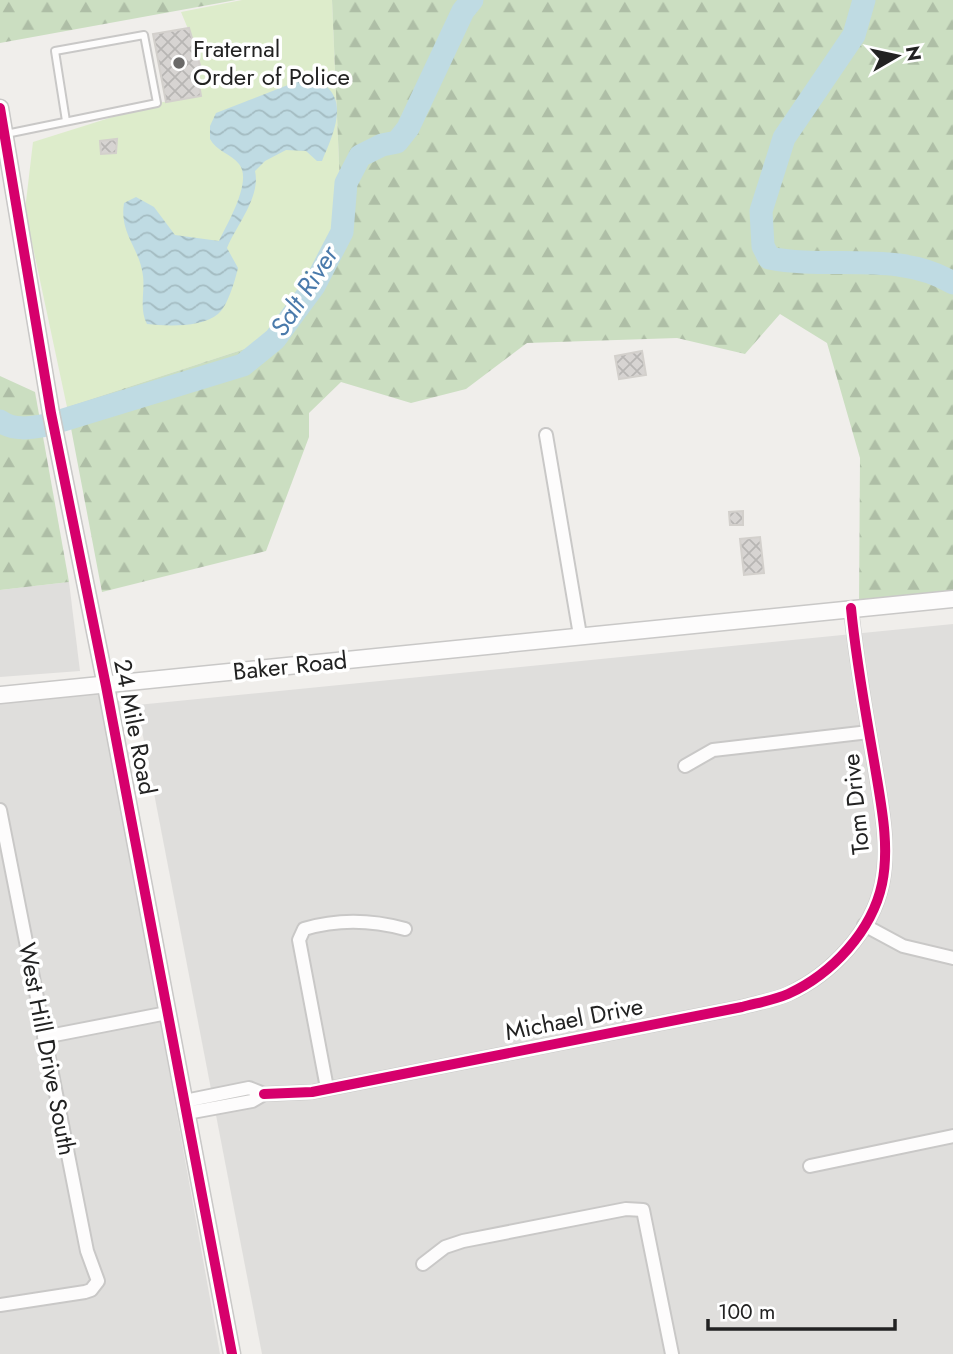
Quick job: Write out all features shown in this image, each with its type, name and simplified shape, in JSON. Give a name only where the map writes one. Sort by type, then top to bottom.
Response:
[{"type":"street","name":"24 Mile Road","points":[[0,108],[51,413],[106,686],[232,1354]]},
{"type":"street","points":[[546,435],[580,635]]},
{"type":"street","name":"Baker Road","points":[[0,695],[953,599]]},
{"type":"street","name":"Tom Drive","points":[[851,608],[885,852],[882,884],[872,914],[864,925]]},
{"type":"street","points":[[685,766],[713,750],[869,732]]},
{"type":"street","name":"West Hill Drive South","points":[[0,810],[87,1251],[97,1276],[95,1286],[85,1292],[0,1305]]},
{"type":"street","points":[[327,1088],[299,940],[304,929],[326,923],[379,922],[405,929]]},
{"type":"street","points":[[864,925],[903,946],[953,958]]},
{"type":"street","name":"Michael Drive","points":[[186,1107],[252,1101],[264,1094],[327,1088],[742,1007],[786,995],[813,981],[842,956],[864,925]]},
{"type":"street","points":[[44,1037],[167,1013]]},
{"type":"street","points":[[810,1166],[953,1136]]},
{"type":"street","points":[[423,1264],[445,1247],[463,1241],[626,1209],[643,1210],[672,1354]]},
{"type":"lane","points":[[5,135],[157,103],[144,35],[55,51],[66,121]]},
{"type":"shaded area","points":[[69,582],[80,671],[0,677],[0,590]]},
{"type":"shaded area","points":[[953,624],[953,1354],[262,1354],[137,705]]},
{"type":"shaded area","points":[[100,687],[220,1354],[0,1354],[0,696]]},
{"type":"green space","points":[[0,0],[236,0],[0,43]]},
{"type":"green space","points":[[242,0],[332,0],[342,232],[275,339],[67,407],[25,210],[33,142],[157,103],[201,96],[197,73],[202,72],[198,53],[181,12]]},
{"type":"green space","points":[[332,0],[953,0],[953,600],[859,608],[860,458],[827,343],[780,314],[745,354],[677,338],[527,343],[466,389],[411,403],[341,382],[309,413],[309,437],[266,551],[102,592],[67,407],[275,339],[342,232]]},
{"type":"green space","points":[[0,376],[35,392],[69,582],[0,590]]},
{"type":"water","points":[[316,74],[328,80],[327,87],[336,103],[336,123],[330,143],[322,161],[317,161],[306,151],[286,150],[265,161],[255,171],[256,181],[251,201],[227,248],[238,268],[222,310],[211,319],[194,324],[147,324],[143,306],[143,276],[124,224],[124,203],[136,197],[154,207],[175,235],[219,241],[237,202],[243,181],[239,164],[216,147],[210,139],[210,126],[216,113]]},
{"type":"building","name":"Fraternal Order of Police","points":[[189,28],[202,72],[197,73],[201,96],[166,102],[153,34]]},
{"type":"building","points":[[117,139],[116,153],[101,154],[100,141]]},
{"type":"building","points":[[642,351],[646,375],[619,379],[615,356]]},
{"type":"building","points":[[743,511],[743,525],[730,525],[729,512]]},
{"type":"building","points":[[760,537],[764,573],[744,575],[740,539]]},
{"type":"waterway","name":"Salt River","points":[[0,421],[28,428],[47,425],[243,365],[275,339],[314,286],[342,232],[346,183],[360,156],[382,145],[397,142],[408,128],[463,11],[472,0]]},
{"type":"waterway","name":"Salt River","points":[[864,0],[854,35],[784,138],[761,211],[763,246],[769,258],[910,267],[953,283]]},
{"type":"cycle path","points":[[0,108],[51,413],[106,686],[232,1354]]},
{"type":"cycle path","points":[[264,1094],[312,1092],[742,1007],[788,994],[820,975],[848,949],[869,918],[877,901],[884,870],[882,810],[858,668],[851,608]]},
{"type":"place","name":"Fraternal Order of Police","points":[[179,63]]}]
